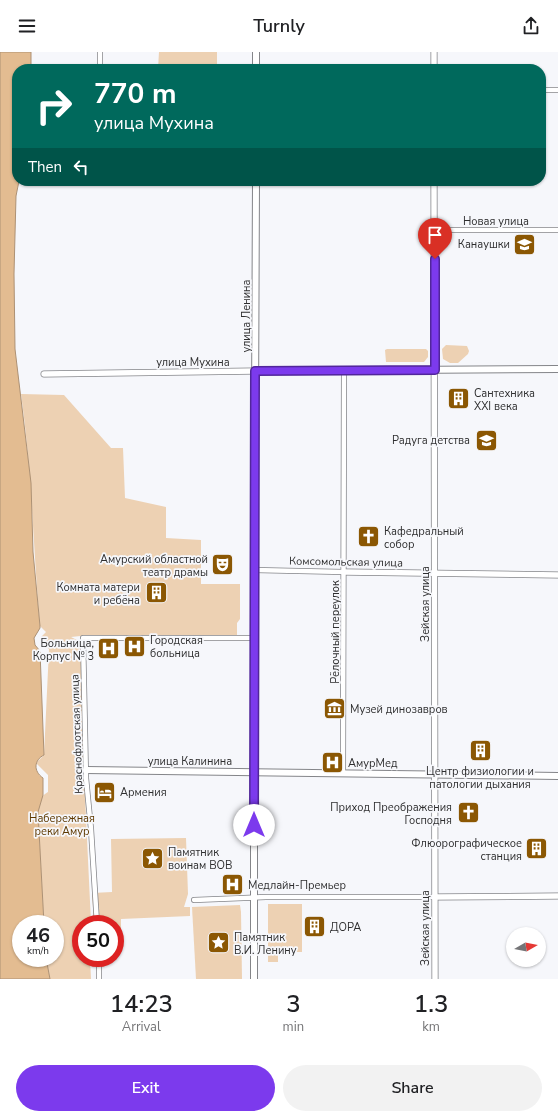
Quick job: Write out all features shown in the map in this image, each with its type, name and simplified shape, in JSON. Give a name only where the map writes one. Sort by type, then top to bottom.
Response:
[{"type":"main road","points":[[256,52],[256,64]]},
{"type":"main road","name":"улица Ленина","points":[[254,979],[256,186]]},
{"type":"main road","name":"улица Мухина","points":[[255,371],[558,369]]},
{"type":"main road","name":"улица Калинина","points":[[86,770],[558,776]]},
{"type":"street","points":[[100,52],[100,64]]},
{"type":"street","points":[[434,52],[434,64]]},
{"type":"street","points":[[546,90],[558,90]]},
{"type":"street","name":"Зейская улица","points":[[434,186],[436,774],[434,897],[435,979]]},
{"type":"street","name":"Новая улица","points":[[434,230],[558,230]]},
{"type":"street","name":"улица Мухина","points":[[44,374],[255,371]]},
{"type":"street","name":"Рёлочный переулок","points":[[343,773],[344,371]]},
{"type":"street","name":"Комсомольская улица","points":[[254,570],[558,575]]},
{"type":"street","name":"Краснофлотская улица","points":[[96,915],[86,770],[83,638],[254,638]]},
{"type":"street","points":[[194,900],[254,897],[558,896]]},
{"type":"street","points":[[98,967],[99,979]]},
{"type":"green space","points":[[159,52],[217,52],[217,64],[158,64]]},
{"type":"green space","points":[[446,345],[467,346],[469,351],[468,354],[458,363],[450,363],[443,359],[442,349]]},
{"type":"green space","points":[[426,349],[428,351],[428,357],[424,362],[386,362],[385,350]]},
{"type":"green space","name":"Набережная реки Амур","points":[[21,394],[64,395],[111,448],[123,448],[125,498],[166,507],[166,538],[201,540],[201,584],[240,584],[240,619],[237,623],[237,635],[90,635],[71,637],[81,642],[84,775],[91,915],[72,915],[72,967],[90,967],[91,979],[50,979],[48,967],[64,967],[64,915],[44,915],[38,812],[40,800],[48,792],[48,775],[36,763],[44,755],[49,649],[43,644],[41,637],[46,632],[40,626],[25,423]]},
{"type":"green space","points":[[186,838],[188,894],[184,907],[190,907],[190,916],[124,919],[124,915],[93,915],[92,893],[112,892],[111,839]]},
{"type":"green space","points":[[268,904],[302,904],[302,952],[278,952],[278,962],[268,962]]},
{"type":"green space","points":[[240,905],[242,979],[196,979],[192,907]]},
{"type":"shaded area","points":[[0,52],[31,52],[31,64],[12,64],[12,186],[18,186],[16,196],[14,274],[15,349],[31,483],[33,552],[40,626],[34,638],[35,645],[40,651],[44,755],[38,760],[36,766],[36,769],[43,778],[43,795],[38,812],[44,915],[12,915],[12,967],[48,967],[50,979],[0,979]]},
{"type":"place","name":"Канаушки","points":[[525,244]]},
{"type":"place","name":"Сантехника XXI века","points":[[459,399]]},
{"type":"place","name":"Радуга детства","points":[[486,440]]},
{"type":"place","name":"Кафедральный собор","points":[[369,537]]},
{"type":"place","name":"Амурский областной театр драмы","points":[[223,565]]},
{"type":"place","name":"Комната матери и ребёна","points":[[156,593]]},
{"type":"place","name":"Городская больница","points":[[135,646]]},
{"type":"place","name":"Больница, Корпус № 3","points":[[109,649]]},
{"type":"place","name":"Музей динозавров","points":[[334,709]]},
{"type":"place","name":"Центр физиологии и патологии дыхания","points":[[480,751]]},
{"type":"place","name":"АмурМед","points":[[333,763]]},
{"type":"place","name":"Армения","points":[[105,792]]},
{"type":"place","name":"Приход Преображения Господня","points":[[468,813]]},
{"type":"place","name":"Флюорографическое станция","points":[[537,849]]},
{"type":"place","name":"Памятник воинам ВОВ","points":[[153,858]]},
{"type":"place","name":"Медлайн-Премьер","points":[[233,885]]},
{"type":"place","name":"ДОРА","points":[[314,927]]},
{"type":"place","name":"Памятник В.И. Ленину","points":[[219,943]]},
{"type":"route","points":[[254,825],[255,371],[435,370],[435,259]]}]
